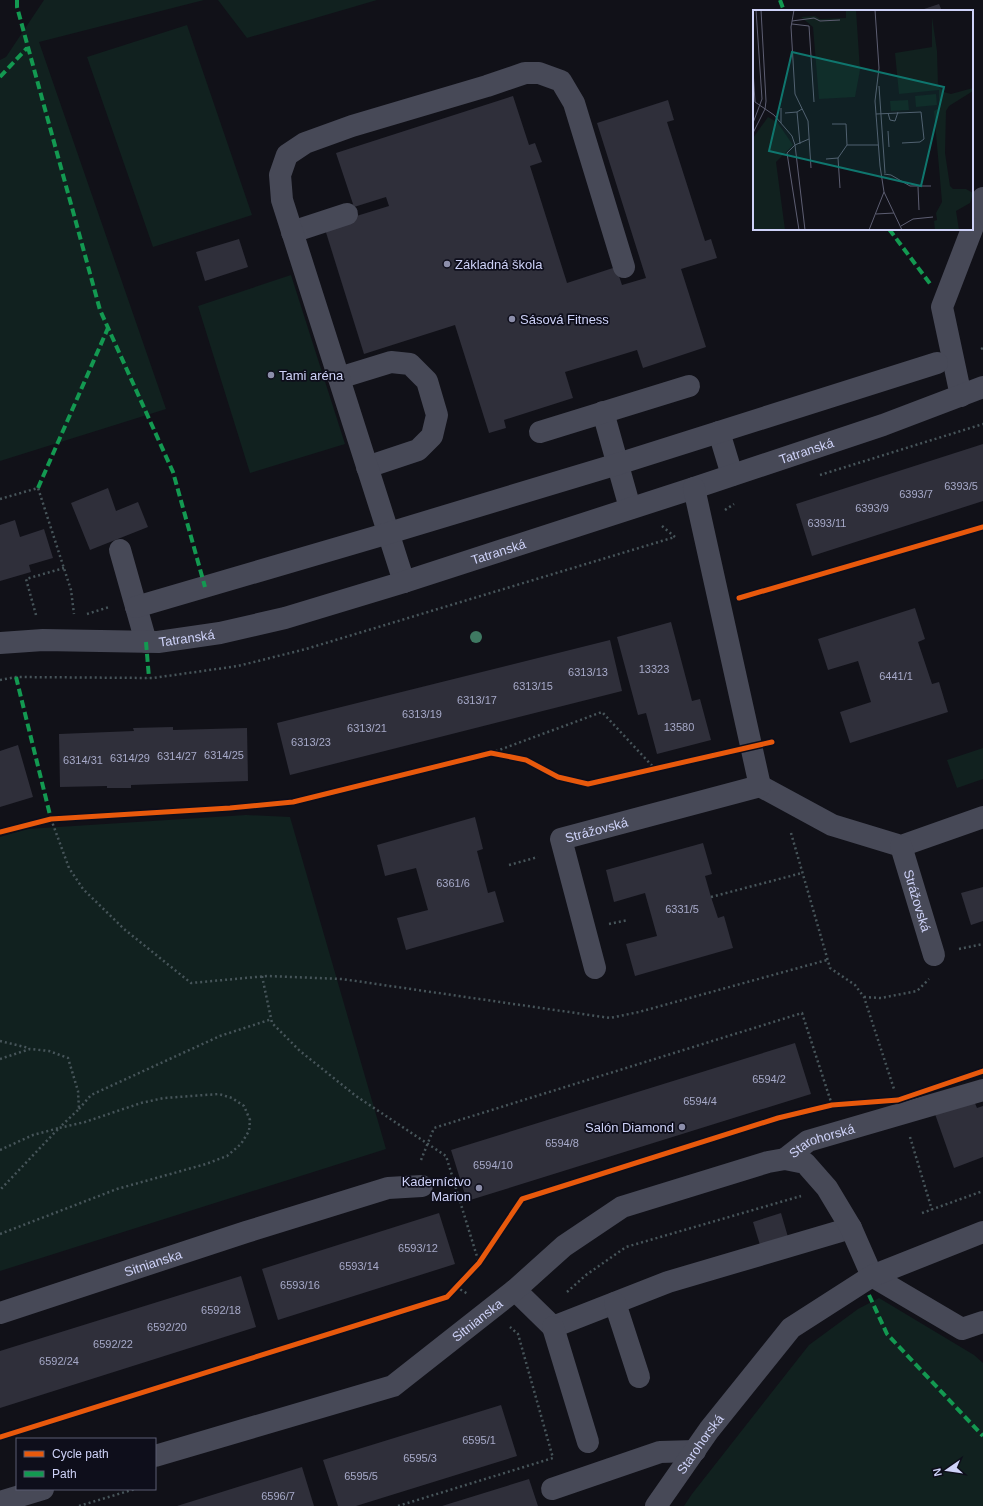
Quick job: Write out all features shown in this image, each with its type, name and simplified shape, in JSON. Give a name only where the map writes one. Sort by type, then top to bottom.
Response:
[{"type":"street","points":[[404,582],[282,200],[280,175],[287,155],[305,143],[352,126],[487,86],[525,73],[539,73],[561,81],[574,103],[624,267]]},
{"type":"street","points":[[973,225],[983,198]]},
{"type":"street","points":[[292,232],[347,214]]},
{"type":"street","points":[[961,396],[942,307],[971,230]]},
{"type":"street","points":[[339,378],[391,362],[410,364],[426,381],[437,415],[432,436],[418,450],[367,467]]},
{"type":"street","points":[[135,604],[389,534],[937,363]]},
{"type":"street","points":[[540,432],[689,386]]},
{"type":"street","name":"Tatranská","points":[[0,643],[43,640],[158,642],[220,633],[285,618],[404,582],[694,488],[884,425],[983,388]]},
{"type":"street","points":[[603,412],[630,508]]},
{"type":"street","points":[[719,432],[732,475]]},
{"type":"street","points":[[694,488],[760,786],[832,825],[901,846],[983,818]]},
{"type":"street","points":[[120,550],[146,642]]},
{"type":"street","name":"Strážovská","points":[[595,968],[561,839],[760,786]]},
{"type":"street","name":"Strážovská","points":[[901,846],[934,955]]},
{"type":"street","name":"Starohorská","points":[[785,1159],[808,1141],[983,1090]]},
{"type":"street","name":"Starohorská","points":[[785,1159],[805,1163],[828,1188],[851,1228],[872,1276]]},
{"type":"street","name":"Sitnianska","points":[[156,1456],[393,1386],[515,1290],[564,1246],[622,1207],[768,1162],[785,1159]]},
{"type":"street","name":"Sitnianska","points":[[0,1313],[276,1222],[388,1188],[416,1187]]},
{"type":"street","points":[[553,1327],[668,1282],[851,1228]]},
{"type":"street","name":"Starohorská","points":[[656,1506],[714,1424],[791,1328],[872,1276],[983,1232]]},
{"type":"street","points":[[872,1276],[962,1329],[983,1322]]},
{"type":"street","points":[[515,1290],[553,1327],[588,1442]]},
{"type":"street","points":[[615,1303],[639,1377]]},
{"type":"street","points":[[552,1490],[660,1452],[695,1451]]},
{"type":"street","points":[[0,1502],[41,1490]]},
{"type":"path","points":[[816,477],[983,424]]},
{"type":"path","points":[[0,499],[38,488],[71,590],[74,615]]},
{"type":"path","points":[[723,511],[735,503]]},
{"type":"path","points":[[661,525],[675,537]]},
{"type":"path","points":[[36,616],[26,579],[64,568]]},
{"type":"path","points":[[84,614],[135,604]]},
{"type":"path","points":[[30,616],[40,615]]},
{"type":"path","points":[[67,615],[79,615]]},
{"type":"path","points":[[484,755],[602,712],[656,770]]},
{"type":"path","points":[[492,753],[505,756]]},
{"type":"path","points":[[648,771],[663,768]]},
{"type":"path","points":[[781,798],[827,960],[830,968],[855,985],[864,997],[932,1210]]},
{"type":"path","points":[[51,819],[69,868],[83,889],[124,929],[192,983],[262,976],[342,979],[610,1018],[639,1012],[827,960]]},
{"type":"path","points":[[44,821],[59,819]]},
{"type":"path","points":[[510,865],[564,850]]},
{"type":"path","points":[[711,897],[802,873]]},
{"type":"path","points":[[864,997],[881,998],[917,992],[931,977],[934,955]]},
{"type":"path","points":[[262,976],[272,1023],[300,1051],[356,1096],[446,1156],[479,1263]]},
{"type":"path","points":[[416,1187],[428,1143],[434,1128],[802,1013],[832,1105]]},
{"type":"path","points":[[0,1190],[79,1109],[90,1095],[220,1036],[272,1018]]},
{"type":"path","points":[[0,1041],[49,1051],[68,1058],[78,1091],[79,1109]]},
{"type":"path","points":[[0,1059],[30,1048]]},
{"type":"path","points":[[0,1150],[33,1136],[85,1122],[141,1103],[164,1098],[218,1094],[232,1098],[244,1106],[250,1120],[249,1131],[241,1144],[227,1156],[206,1164],[116,1188],[0,1234]]},
{"type":"path","points":[[824,1107],[839,1104]]},
{"type":"path","points":[[564,1295],[586,1275],[626,1247],[828,1188]]},
{"type":"path","points":[[922,1213],[983,1191]]},
{"type":"path","points":[[474,1268],[483,1257]]},
{"type":"path","points":[[451,1292],[461,1283]]},
{"type":"path","points":[[398,1506],[553,1458]]},
{"type":"path","points":[[79,1506],[132,1490]]},
{"type":"shaded area","points":[[44,0],[204,0],[39,42],[166,409],[0,461],[0,60],[6,57]]},
{"type":"shaded area","points":[[218,0],[377,0],[247,38]]},
{"type":"shaded area","points":[[187,25],[252,215],[153,247],[87,57]]},
{"type":"shaded area","name":"Tami aréna","points":[[291,275],[345,444],[250,473],[198,306]]},
{"type":"shaded area","points":[[983,748],[983,779],[957,788],[947,760]]},
{"type":"shaded area","points":[[246,815],[290,817],[386,1149],[0,1271],[0,837],[27,829]]},
{"type":"shaded area","points":[[879,1298],[974,1355],[983,1363],[983,1506],[684,1506],[809,1345],[858,1309]]},
{"type":"building","points":[[939,4],[942,10],[921,10]]},
{"type":"building","points":[[513,96],[529,145],[535,143],[542,162],[530,166],[567,283],[616,267],[622,285],[646,278],[597,123],[668,100],[674,120],[667,122],[705,241],[711,239],[717,258],[681,269],[706,347],[643,368],[637,350],[565,372],[573,398],[504,420],[506,428],[489,433],[455,325],[364,354],[324,226],[389,206],[386,197],[354,207],[336,153]]},
{"type":"building","points":[[239,239],[248,267],[205,281],[196,252]]},
{"type":"building","points":[[983,444],[983,501],[812,556],[796,504]]},
{"type":"building","points":[[108,488],[116,511],[138,502],[148,527],[90,550],[71,503]]},
{"type":"building","points":[[15,520],[20,537],[44,529],[53,558],[29,565],[31,572],[0,581],[0,525]]},
{"type":"building","points":[[915,608],[925,639],[918,642],[932,684],[939,682],[948,712],[850,743],[840,712],[871,702],[858,661],[828,670],[818,639]]},
{"type":"building","points":[[671,622],[692,701],[700,699],[711,740],[657,754],[646,713],[638,715],[617,637]]},
{"type":"building","points":[[610,640],[622,691],[290,775],[277,723]]},
{"type":"building","points":[[173,727],[173,730],[247,728],[248,781],[131,785],[131,788],[107,788],[107,786],[60,787],[59,734],[134,731],[133,728]]},
{"type":"building","points":[[18,745],[33,797],[0,807],[0,751]]},
{"type":"building","points":[[475,817],[483,849],[477,851],[488,893],[495,891],[504,922],[406,950],[397,918],[428,910],[416,868],[385,876],[377,845]]},
{"type":"building","points":[[703,843],[712,874],[705,876],[711,897],[718,918],[724,916],[733,948],[635,976],[626,944],[657,936],[645,893],[614,902],[606,870]]},
{"type":"building","points":[[983,887],[983,921],[971,925],[961,893]]},
{"type":"building","points":[[795,1043],[811,1094],[467,1201],[451,1150]]},
{"type":"building","points":[[974,1101],[977,1108],[983,1106],[983,1157],[954,1168],[935,1114]]},
{"type":"building","points":[[439,1213],[455,1264],[278,1320],[262,1269]]},
{"type":"building","points":[[781,1213],[788,1237],[760,1245],[753,1222]]},
{"type":"building","points":[[241,1276],[256,1327],[0,1408],[0,1351]]},
{"type":"building","points":[[501,1405],[517,1456],[356,1506],[338,1506],[323,1460]]},
{"type":"building","points":[[302,1467],[314,1506],[177,1506]]},
{"type":"building","points":[[529,1479],[538,1506],[442,1506]]},
{"type":"marked path","points":[[17,0],[17,7],[100,310],[173,472],[205,587]]},
{"type":"marked path","points":[[780,0],[784,10]]},
{"type":"marked path","points":[[0,77],[27,48]]},
{"type":"marked path","points":[[890,230],[931,285]]},
{"type":"marked path","points":[[38,488],[108,328]]},
{"type":"marked path","points":[[146,642],[149,678]]},
{"type":"marked path","points":[[16,677],[51,819]]},
{"type":"marked path","points":[[869,1295],[887,1334],[983,1436]]},
{"type":"cycle path","points":[[739,598],[983,527]]},
{"type":"cycle path","points":[[0,832],[51,819],[230,808],[293,802],[491,753],[526,760],[558,777],[588,784],[772,742]]},
{"type":"cycle path","points":[[0,1437],[447,1297],[479,1263],[522,1199],[778,1118],[832,1105],[898,1100],[983,1071]]},
{"type":"place","name":"Základná škola","points":[[447,264]]},
{"type":"place","name":"Sásová Fitness","points":[[512,319]]},
{"type":"place","name":"Tami aréna","points":[[271,375]]},
{"type":"place","name":"Salón Diamond","points":[[682,1127]]},
{"type":"place","name":"Kaderníctvo Marion","points":[[479,1188]]}]
